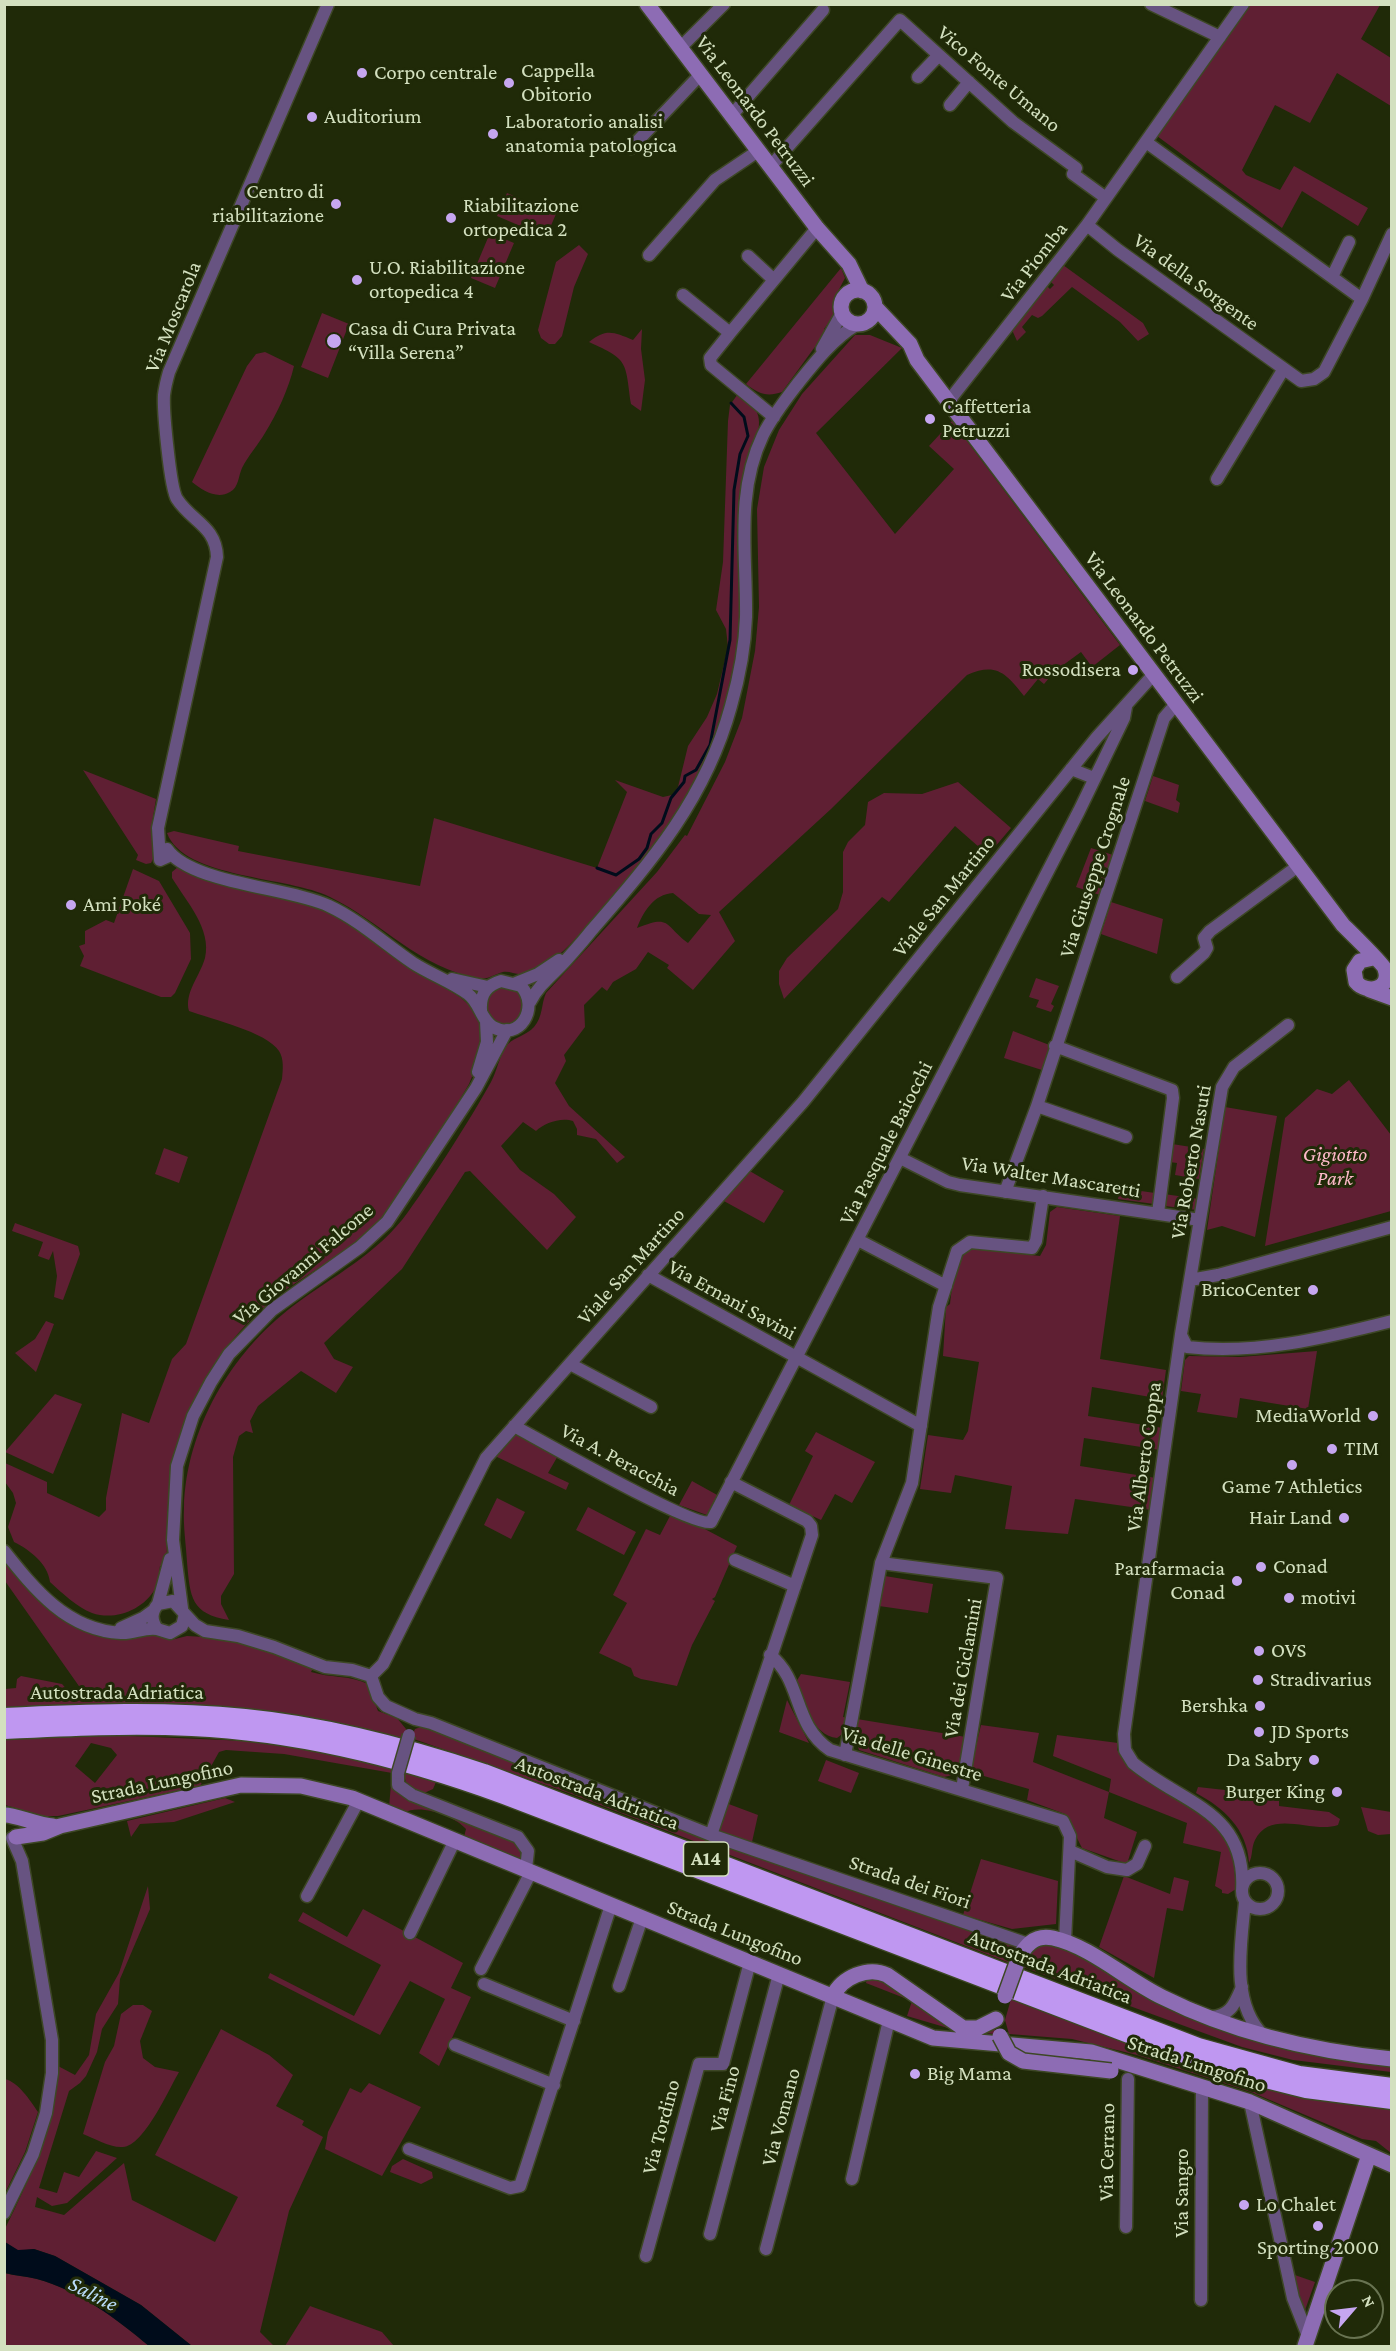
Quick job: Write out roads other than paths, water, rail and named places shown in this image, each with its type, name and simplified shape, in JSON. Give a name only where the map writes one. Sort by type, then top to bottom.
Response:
[{"type":"highway","name":"Autostrada Adriatica","points":[[4,1717],[130,1713],[190,1714],[312,1727],[382,1742],[484,1773],[1208,2050],[1299,2075],[1392,2087]]},
{"type":"highway","name":"Autostrada Adriatica","points":[[4,1730],[128,1726],[195,1727],[288,1737],[393,1758],[504,1795],[1210,2064],[1306,2089],[1392,2100]]},
{"type":"main road","name":"Via Leonardo Petruzzi","points":[[650,6],[731,116],[830,243],[855,292]]},
{"type":"main road","points":[[855,292],[872,297],[875,307],[873,316],[861,324],[847,321],[842,313],[841,304],[855,292]]},
{"type":"main road","name":"Via Leonardo Petruzzi","points":[[875,307],[910,344],[912,353]]},
{"type":"main road","name":"Via Leonardo Petruzzi","points":[[861,324],[884,331],[912,353],[1343,925],[1356,950],[1356,965]]},
{"type":"main road","name":"Via Leonardo Petruzzi","points":[[1343,925],[1381,958]]},
{"type":"main road","points":[[1370,990],[1389,980],[1381,958],[1364,959],[1356,965],[1354,976],[1356,982],[1365,989],[1392,998]]},
{"type":"main road","name":"Strada Lungofino","points":[[11,1838],[43,1833],[60,1827],[241,1785],[301,1786],[359,1800],[933,2038],[1091,2052],[1250,2102],[1392,2165]]},
{"type":"main road","name":"Strada Lungofino","points":[[11,1817],[38,1825],[60,1827]]},
{"type":"main road","name":"Strada Lungofino","points":[[11,1817],[20,1830],[11,1838]]},
{"type":"main road","name":"Strada dei Fiori","points":[[1028,1944],[1040,1937],[1065,1941],[1161,1997],[1265,2036],[1303,2046],[1392,2059]]},
{"type":"main road","points":[[1028,1944],[1018,1960],[996,2019],[1000,2036],[1009,2053],[1023,2061],[1174,2078]]},
{"type":"main road","points":[[833,1996],[849,1980],[868,1971],[880,1972],[963,2028],[978,2028],[996,2019]]},
{"type":"main road","points":[[1307,2341],[1369,2155]]},
{"type":"street","name":"Via Moscarola","points":[[328,4],[169,372],[164,395],[173,490],[184,507],[214,537],[217,557],[158,828],[165,857],[211,875],[300,895],[331,907],[430,972]]},
{"type":"street","points":[[680,48],[724,4]]},
{"type":"street","points":[[1151,4],[1220,37]]},
{"type":"street","name":"Via Piomba","points":[[948,402],[1087,225],[1243,4]]},
{"type":"street","points":[[731,116],[823,10]]},
{"type":"street","name":"Vico Fonte Umano","points":[[770,167],[900,20],[1013,122],[1077,168],[1073,174],[1106,198]]},
{"type":"street","points":[[918,77],[939,55]]},
{"type":"street","points":[[631,147],[700,75]]},
{"type":"street","points":[[950,105],[969,82]]},
{"type":"street","points":[[1146,142],[1362,298]]},
{"type":"street","points":[[649,255],[715,180],[758,151]]},
{"type":"street","name":"Via della Sorgente","points":[[1087,225],[1301,381],[1314,379],[1324,372],[1392,234]]},
{"type":"street","points":[[774,417],[711,364],[710,358],[817,228]]},
{"type":"street","points":[[1332,277],[1348,242]]},
{"type":"street","points":[[748,256],[774,280]]},
{"type":"street","points":[[683,295],[726,338]]},
{"type":"street","points":[[430,972],[469,995],[495,1028],[507,1030],[525,1021],[534,993],[651,863],[684,817],[713,760],[731,707],[740,668],[746,620],[743,535],[747,486],[763,435],[808,370],[842,313]]},
{"type":"street","points":[[808,370],[844,333],[861,324]]},
{"type":"street","points":[[1217,479],[1283,370]]},
{"type":"street","name":"Via Pasquale Baiocchi","points":[[709,1523],[1079,811],[1094,778],[1110,731],[1128,702],[1154,674]]},
{"type":"street","name":"Via Giuseppe Crognale","points":[[1005,1192],[1037,1106],[1164,718],[1176,704]]},
{"type":"street","name":"Viale San Martino","points":[[371,1676],[383,1664],[480,1467],[821,1082],[1071,769],[1110,731]]},
{"type":"street","points":[[1071,769],[1094,778]]},
{"type":"street","points":[[1176,977],[1204,953],[1204,938],[1210,931],[1298,866]]},
{"type":"street","points":[[430,972],[475,986],[488,987],[501,981],[516,983],[549,967],[579,944]]},
{"type":"street","points":[[516,983],[525,991],[530,1002]]},
{"type":"street","points":[[483,1015],[481,1001],[488,987]]},
{"type":"street","name":"Via Giovanni Falcone","points":[[469,1096],[487,1042],[483,1015]]},
{"type":"street","name":"Via Roberto Nasuti","points":[[1181,1334],[1225,1078],[1237,1065],[1288,1024]]},
{"type":"street","name":"Via Giovanni Falcone","points":[[156,1607],[168,1573],[173,1540],[177,1466],[185,1437],[207,1391],[229,1354],[272,1310],[360,1247],[387,1222],[482,1078],[497,1044],[507,1030]]},
{"type":"street","points":[[1055,1046],[1172,1090],[1173,1098],[1158,1213]]},
{"type":"street","points":[[1037,1106],[1126,1137]]},
{"type":"street","name":"Via Walter Mascaretti","points":[[900,1158],[948,1182],[1200,1220]]},
{"type":"street","points":[[845,1755],[880,1563],[912,1483],[939,1307],[957,1251],[970,1242],[1032,1248],[1036,1241],[1043,1197]]},
{"type":"street","points":[[1190,1280],[1218,1275],[1392,1227]]},
{"type":"street","points":[[858,1240],[946,1286]]},
{"type":"street","name":"Via Ernani Savini","points":[[648,1275],[796,1359],[921,1426]]},
{"type":"street","points":[[1181,1334],[1186,1347],[1201,1349],[1265,1347],[1327,1337],[1392,1321]]},
{"type":"street","name":"Via Alberto Coppa","points":[[1181,1334],[1124,1741],[1128,1756],[1138,1767],[1213,1814],[1226,1826],[1241,1858],[1244,1897],[1242,1986],[1250,2020],[1265,2036]]},
{"type":"street","name":"Via Alberto Coppa","points":[[1176,1366],[1188,1351],[1201,1349]]},
{"type":"street","points":[[570,1364],[651,1407]]},
{"type":"street","name":"Via A. Peracchia","points":[[514,1426],[672,1510],[709,1523]]},
{"type":"street","points":[[711,1835],[770,1654],[811,1541],[811,1526],[731,1482]]},
{"type":"street","name":"Via Giovanni Falcone","points":[[173,1540],[183,1611]]},
{"type":"street","points":[[6,1551],[54,1606],[79,1624],[105,1631],[126,1633],[157,1629],[165,1633],[225,1634]]},
{"type":"street","points":[[735,1560],[795,1587]]},
{"type":"street","name":"Via dei Ciclamini","points":[[880,1563],[998,1578],[962,1789]]},
{"type":"street","points":[[105,1631],[130,1625],[168,1600],[200,1628],[274,1647],[325,1667],[352,1670],[371,1676],[381,1701],[415,1719],[398,1773],[400,1788],[412,1795],[518,1837],[528,1851],[528,1870],[482,1969]]},
{"type":"street","points":[[156,1607],[152,1620],[157,1629]]},
{"type":"street","points":[[175,1632],[182,1626],[183,1611]]},
{"type":"street","name":"Via delle Ginestre","points":[[770,1654],[786,1668],[802,1718],[814,1738],[830,1750],[1063,1821],[1069,1831],[1070,1851],[1065,1941]]},
{"type":"street","name":"Strada dei Fiori","points":[[415,1719],[431,1723],[711,1835],[1028,1944]]},
{"type":"street","points":[[307,1896],[359,1800]]},
{"type":"street","name":"Strada Lungofino","points":[[4,2213],[20,2181],[46,2113],[52,2073],[52,2051],[22,1861],[11,1838]]},
{"type":"street","points":[[410,1933],[455,1840]]},
{"type":"street","points":[[1070,1851],[1107,1867],[1127,1870],[1137,1864],[1145,1846]]},
{"type":"street","points":[[1242,1930],[1263,1909],[1273,1904],[1278,1893],[1271,1878],[1261,1874],[1251,1876],[1245,1882],[1244,1897],[1253,1908],[1263,1909]]},
{"type":"street","points":[[409,2149],[510,2188],[520,2186],[611,1905]]},
{"type":"street","points":[[620,1986],[642,1918]]},
{"type":"street","name":"Via Tordino","points":[[646,2256],[699,2064],[723,2064],[750,1962]]},
{"type":"street","name":"Via Fino","points":[[710,2234],[778,1974]]},
{"type":"street","points":[[484,1984],[574,2021]]},
{"type":"street","name":"Via Alberto Coppa","points":[[1211,2017],[1219,2017],[1230,2010],[1242,1986]]},
{"type":"street","name":"Via Vomano","points":[[766,2249],[833,1996]]},
{"type":"street","points":[[852,2179],[890,2020]]},
{"type":"street","points":[[455,2045],[554,2085]]},
{"type":"street","name":"Via Cerrano","points":[[1126,2227],[1128,2079]]},
{"type":"street","name":"Via Sangro","points":[[1201,2300],[1202,2087]]},
{"type":"street","points":[[1250,2102],[1293,2298],[1307,2341]]},
{"type":"water","name":"Saline","points":[[5,2242],[18,2250],[34,2249],[55,2256],[141,2305],[192,2346],[149,2346],[110,2316],[67,2290],[37,2279],[5,2273]]},
{"type":"waterway","points":[[597,868],[616,875],[639,859],[647,848],[651,834],[662,823],[671,798],[684,782],[685,776],[696,770],[710,745],[730,640],[734,490],[740,454],[748,436],[744,417],[731,403]]},
{"type":"place","name":"Corpo centrale","points":[[362,73]]},
{"type":"place","name":"Cappella Obitorio","points":[[509,83]]},
{"type":"place","name":"Auditorium","points":[[312,117]]},
{"type":"place","name":"Laboratorio analisi anatomia patologica","points":[[493,134]]},
{"type":"place","name":"Centro di riabilitazione","points":[[336,204]]},
{"type":"place","name":"Riabilitazione ortopedica 2","points":[[451,218]]},
{"type":"place","name":"U.O. Riabilitazione ortopedica 4","points":[[357,280]]},
{"type":"place","name":"Casa di Cura Privata “Villa Serena”","points":[[334,341]]},
{"type":"place","name":"Caffetteria Petruzzi","points":[[930,419]]},
{"type":"place","name":"Rossodisera","points":[[1133,670]]},
{"type":"place","name":"Ami Poké","points":[[71,905]]},
{"type":"place","name":"BricoCenter","points":[[1313,1290]]},
{"type":"place","name":"MediaWorld","points":[[1373,1416]]},
{"type":"place","name":"TIM","points":[[1332,1449]]},
{"type":"place","name":"Game 7 Athletics","points":[[1292,1465]]},
{"type":"place","name":"Hair Land","points":[[1344,1518]]},
{"type":"place","name":"Conad","points":[[1261,1567]]},
{"type":"place","name":"Parafarmacia Conad","points":[[1237,1581]]},
{"type":"place","name":"motivi","points":[[1289,1598]]},
{"type":"place","name":"OVS","points":[[1259,1651]]},
{"type":"place","name":"Stradivarius","points":[[1258,1680]]},
{"type":"place","name":"Bershka","points":[[1260,1706]]},
{"type":"place","name":"JD Sports","points":[[1259,1732]]},
{"type":"place","name":"Da Sabry","points":[[1314,1760]]},
{"type":"place","name":"Burger King","points":[[1337,1792]]},
{"type":"place","name":"Big Mama","points":[[915,2074]]},
{"type":"place","name":"Lo Chalet","points":[[1244,2205]]},
{"type":"place","name":"Sporting 2000","points":[[1318,2226]]},
{"type":"park label","name":"Gigiotto Park","points":[[1335,1167]]}]
